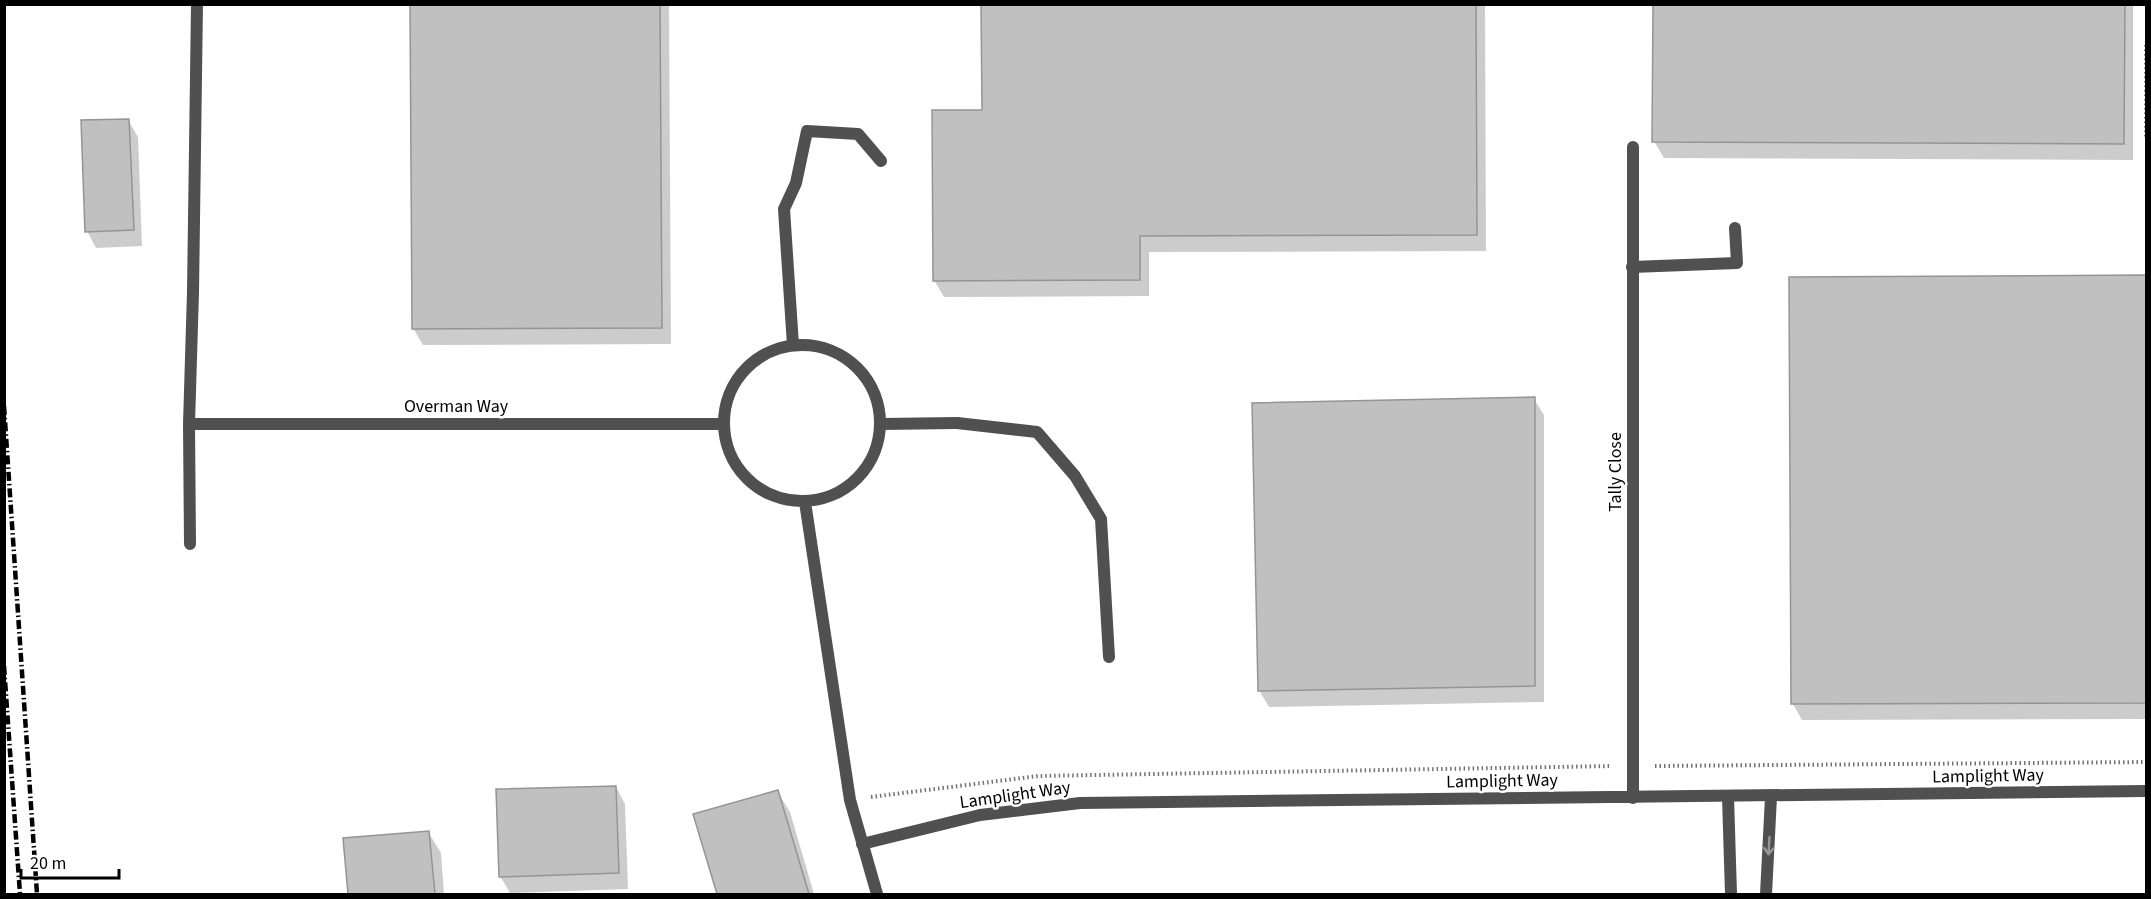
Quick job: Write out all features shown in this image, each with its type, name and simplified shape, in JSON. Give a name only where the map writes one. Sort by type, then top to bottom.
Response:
[{"type":"street","points":[[190,544],[189,424],[197,4]]},
{"type":"street","points":[[792,345],[784,209],[799,173],[807,131],[858,134],[881,161]]},
{"type":"street","name":"Tally Close","points":[[1632,798],[1633,147]]},
{"type":"street","points":[[1632,267],[1737,263],[1735,228]]},
{"type":"street","points":[[792,345],[820,347],[845,357],[865,376],[878,401],[881,424],[876,450],[862,474],[842,492],[805,502],[778,498],[754,486],[735,466],[725,440],[723,424],[728,397],[741,373],[762,356],[792,345]]},
{"type":"street","points":[[881,424],[957,423],[1036,432],[1075,476],[1101,519],[1109,657]]},
{"type":"street","name":"Overman Way","points":[[189,424],[723,424]]},
{"type":"street","points":[[805,502],[850,800],[878,894]]},
{"type":"street","name":"Lamplight Way","points":[[862,844],[980,815],[1080,804],[2146,791]]},
{"type":"street","points":[[1728,797],[1731,894]]},
{"type":"street","points":[[1766,894],[1771,797]]},
{"type":"path","points":[[2146,45],[2146,139]]},
{"type":"path","points":[[850,800],[1038,776],[1633,766],[2146,762]]},
{"type":"building","points":[[410,4],[660,4],[662,328],[412,329]]},
{"type":"building","points":[[981,4],[1476,4],[1477,235],[1140,236],[1140,280],[933,281],[932,110],[982,110]]},
{"type":"building","points":[[1653,4],[2125,4],[2124,144],[1652,142]]},
{"type":"building","points":[[129,119],[134,230],[85,232],[81,120]]},
{"type":"building","points":[[2146,275],[2146,703],[1791,704],[1789,277]]},
{"type":"building","points":[[1535,397],[1535,686],[1258,691],[1252,403]]},
{"type":"building","points":[[616,786],[619,873],[499,877],[496,789]]},
{"type":"building","points":[[778,790],[809,894],[717,894],[693,814]]},
{"type":"building","points":[[429,831],[435,894],[348,894],[343,838]]},
{"type":"railway","points":[[4,406],[37,894]]},
{"type":"railway","points":[[4,666],[20,894]]}]
